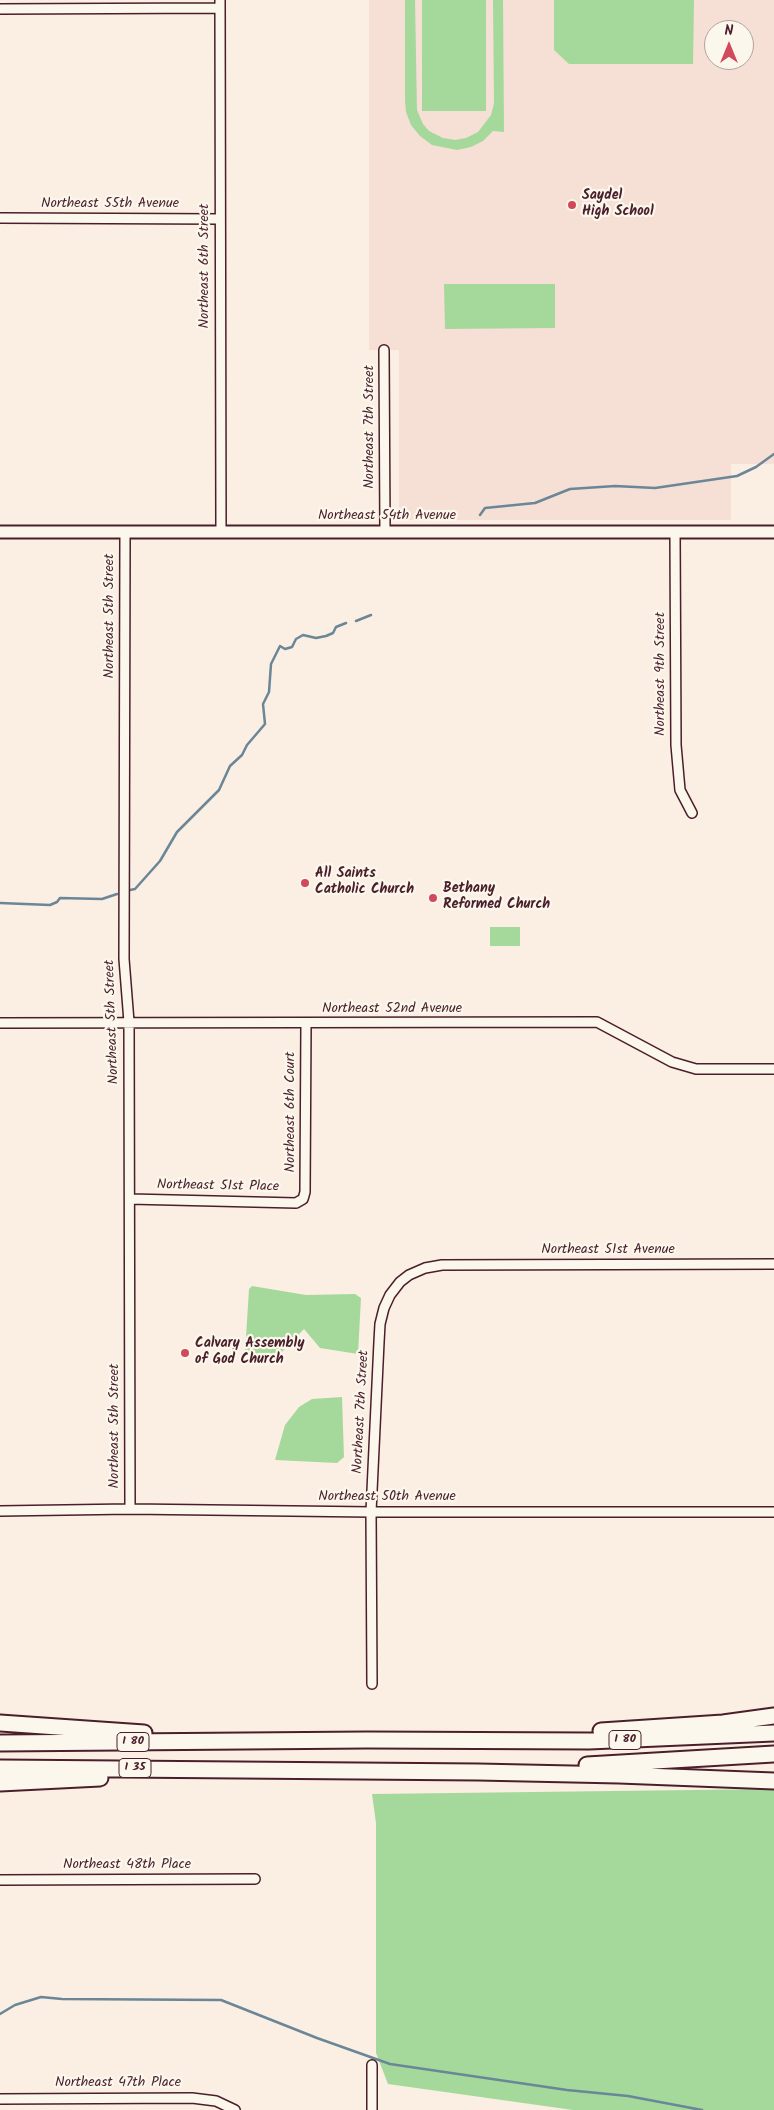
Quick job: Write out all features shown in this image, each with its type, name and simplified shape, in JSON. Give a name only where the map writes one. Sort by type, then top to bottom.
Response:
[{"type":"highway","points":[[476,1741],[722,1722],[774,1716]]},
{"type":"highway","points":[[0,1724],[266,1740]]},
{"type":"highway","name":"I 80","points":[[0,1743],[266,1740],[589,1741],[774,1733]]},
{"type":"highway","name":"I 35","points":[[0,1768],[478,1772],[774,1754]]},
{"type":"highway","points":[[0,1783],[269,1770]]},
{"type":"highway","points":[[478,1772],[628,1775],[774,1781]]},
{"type":"main road","name":"Northeast 54th Avenue","points":[[0,532],[774,532]]},
{"type":"street","points":[[0,9],[220,4]]},
{"type":"street","name":"Northeast 6th Street","points":[[220,4],[221,532]]},
{"type":"street","name":"Northeast 55th Avenue","points":[[0,218],[220,219]]},
{"type":"street","name":"Northeast 7th Street","points":[[384,350],[385,532]]},
{"type":"street","name":"Northeast 9th Street","points":[[675,532],[676,745],[680,790],[692,813]]},
{"type":"street","name":"Northeast 5th Street","points":[[125,533],[124,960],[129,1022],[130,1509]]},
{"type":"street","name":"Northeast 52nd Avenue","points":[[0,1023],[306,1024],[597,1022],[672,1062],[696,1068],[774,1068]]},
{"type":"street","name":"Northeast 6th Court","points":[[303,1199],[306,1192],[306,1024]]},
{"type":"street","name":"Northeast 51st Place","points":[[130,1199],[296,1203],[303,1199]]},
{"type":"street","name":"Northeast 51st Avenue","points":[[442,1265],[774,1264]]},
{"type":"street","name":"Northeast 7th Street","points":[[372,1684],[370,1512],[380,1324],[390,1295],[400,1282],[409,1275],[425,1268],[442,1265]]},
{"type":"street","name":"Northeast 50th Avenue","points":[[0,1511],[130,1509],[370,1512],[774,1512]]},
{"type":"street","name":"Northeast 48th Place","points":[[0,1880],[254,1879]]},
{"type":"street","points":[[372,2065],[372,2110]]},
{"type":"street","name":"Northeast 47th Place","points":[[0,2099],[185,2097],[216,2101],[235,2110]]},
{"type":"shaded area","name":"Saydel High School","points":[[369,0],[774,0],[774,464],[731,464],[731,520],[399,520],[399,350],[369,350]]},
{"type":"green space","points":[[405,0],[415,0],[417,110],[423,124],[429,131],[443,138],[455,140],[466,138],[478,132],[491,115],[494,103],[493,0],[503,0],[504,132],[493,131],[483,141],[471,147],[457,150],[432,145],[420,136],[411,125],[406,112],[405,101]]},
{"type":"green space","points":[[422,0],[486,0],[486,111],[422,111]]},
{"type":"green space","points":[[554,0],[694,0],[693,64],[569,64],[554,50]]},
{"type":"green space","points":[[444,284],[555,284],[555,328],[445,329]]},
{"type":"green space","points":[[490,927],[520,927],[520,946],[490,946]]},
{"type":"green space","points":[[252,1286],[306,1295],[355,1294],[361,1298],[358,1354],[320,1348],[304,1329],[277,1357],[245,1353],[249,1289]]},
{"type":"green space","points":[[342,1397],[344,1457],[337,1463],[275,1460],[285,1425],[299,1407],[312,1399]]},
{"type":"green space","points":[[774,1789],[774,2110],[573,2110],[388,2084],[376,2053],[376,1823],[372,1794]]},
{"type":"waterway","points":[[480,515],[485,508],[535,503],[570,489],[615,486],[655,488],[737,476],[756,467],[774,454]]},
{"type":"waterway","points":[[356,621],[371,615]]},
{"type":"waterway","points":[[130,890],[135,889],[160,861],[177,832],[219,790],[230,766],[242,755],[247,745],[265,724],[263,704],[269,692],[271,664],[280,646],[285,649],[292,647],[296,639],[303,635],[316,638],[326,636],[333,633],[336,627],[346,623]]},
{"type":"waterway","points":[[0,903],[50,905],[57,902],[60,898],[102,899],[117,894]]},
{"type":"waterway","points":[[0,2014],[15,2005],[41,1997],[62,1999],[221,2000],[317,2038],[390,2064],[567,2090],[628,2096],[702,2110]]},
{"type":"place","name":"Saydel High School","points":[[572,205]]},
{"type":"place","name":"All Saints Catholic Church","points":[[305,883]]},
{"type":"place","name":"Bethany Reformed Church","points":[[433,898]]},
{"type":"place","name":"Calvary Assembly of God Church","points":[[185,1353]]}]
